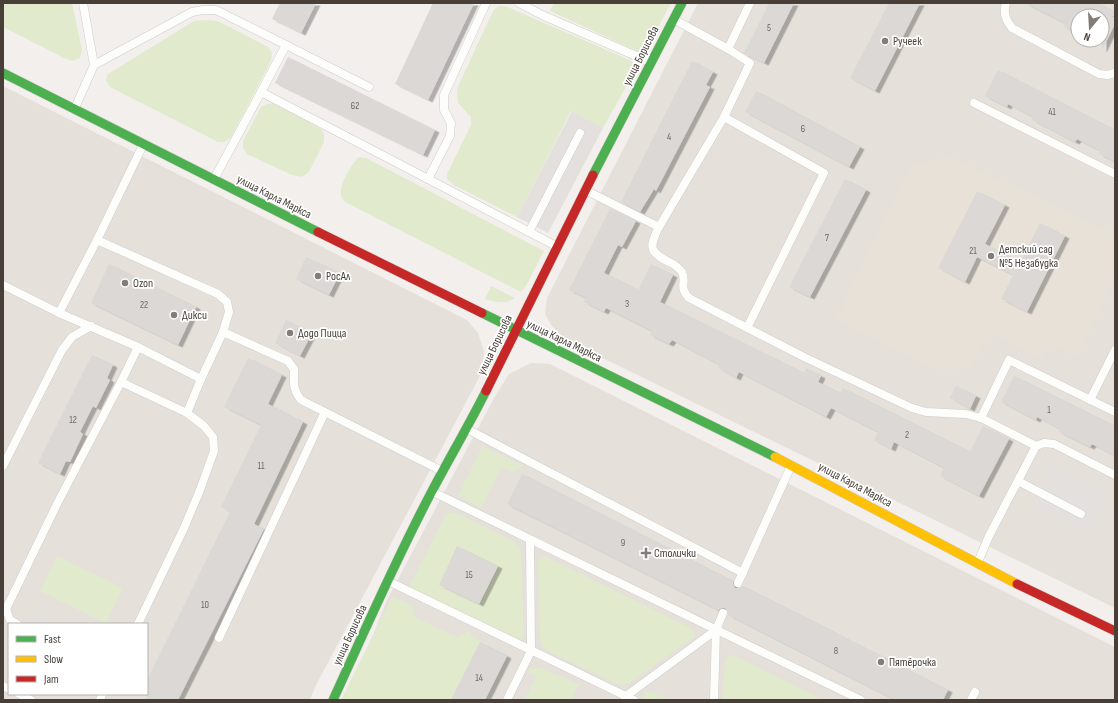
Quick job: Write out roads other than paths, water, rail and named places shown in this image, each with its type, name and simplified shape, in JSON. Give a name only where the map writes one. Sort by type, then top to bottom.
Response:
[{"type":"main road","name":"улица Борисова","points":[[333,700],[388,581],[442,471],[467,430],[584,190],[682,3]]},
{"type":"main road","name":"улица Карла Маркса","points":[[3,72],[214,180],[792,465],[978,563],[1115,631]]},
{"type":"lane","points":[[74,109],[94,65],[83,3]]},
{"type":"lane","points":[[428,179],[450,136],[451,123],[444,110],[444,95],[486,3]]},
{"type":"lane","points":[[519,3],[542,15],[651,62]]},
{"type":"lane","points":[[728,49],[750,3]]},
{"type":"lane","points":[[1006,3],[1006,20],[1012,28],[1099,74],[1107,75],[1115,73]]},
{"type":"lane","points":[[94,65],[192,12],[216,10],[369,87]]},
{"type":"lane","points":[[674,20],[728,49],[750,64],[724,117],[652,240],[652,248],[656,256],[678,267],[682,272],[682,288],[685,294],[806,358],[912,408],[926,412],[966,414],[981,418],[1036,446]]},
{"type":"lane","points":[[214,180],[286,45]]},
{"type":"lane","points":[[261,92],[557,247]]},
{"type":"lane","points":[[974,103],[1115,174]]},
{"type":"lane","points":[[724,117],[824,173],[747,328]]},
{"type":"lane","points":[[529,232],[580,133]]},
{"type":"lane","points":[[59,313],[144,144]]},
{"type":"lane","points":[[584,190],[659,227]]},
{"type":"lane","points":[[97,240],[218,294],[227,302],[229,312],[223,332],[187,413]]},
{"type":"lane","points":[[3,285],[59,313],[138,347],[201,379]]},
{"type":"lane","points":[[3,466],[62,350],[72,337],[91,326]]},
{"type":"lane","points":[[223,332],[288,361],[294,369],[293,385],[295,392],[301,400],[442,471]]},
{"type":"lane","points":[[15,623],[10,620],[6,608],[58,502],[138,347]]},
{"type":"lane","points":[[1090,400],[1115,350]]},
{"type":"lane","points":[[981,418],[1009,360],[1115,412]]},
{"type":"lane","points":[[121,382],[187,413],[204,426],[213,437],[214,451],[184,528],[138,623]]},
{"type":"lane","points":[[219,638],[325,412]]},
{"type":"lane","points":[[467,430],[743,573]]},
{"type":"lane","points":[[978,563],[989,536],[1036,446],[1044,443],[1054,444],[1115,475]]},
{"type":"lane","points":[[738,583],[792,465]]},
{"type":"lane","points":[[1018,481],[1081,514]]},
{"type":"lane","points":[[432,491],[860,700]]},
{"type":"lane","points":[[507,700],[531,651],[530,540]]},
{"type":"lane","points":[[388,581],[628,699],[716,630]]},
{"type":"lane","points":[[714,700],[716,630],[723,613]]},
{"type":"lane","points":[[971,700],[975,692]]},
{"type":"lane","points":[[21,695],[31,700]]},
{"type":"place","name":"Ручеек","points":[[885,41]]},
{"type":"place","name":"Детский сад №5 Незабудка","points":[[991,256]]},
{"type":"place","name":"РосАл","points":[[318,276]]},
{"type":"place","name":"Ozon","points":[[125,283]]},
{"type":"place","name":"Дикси","points":[[174,315]]},
{"type":"place","name":"Додо Пицца","points":[[290,333]]},
{"type":"place","name":"Столички","points":[[646,553]]},
{"type":"place","name":"Пятёрочка","points":[[881,662]]}]
